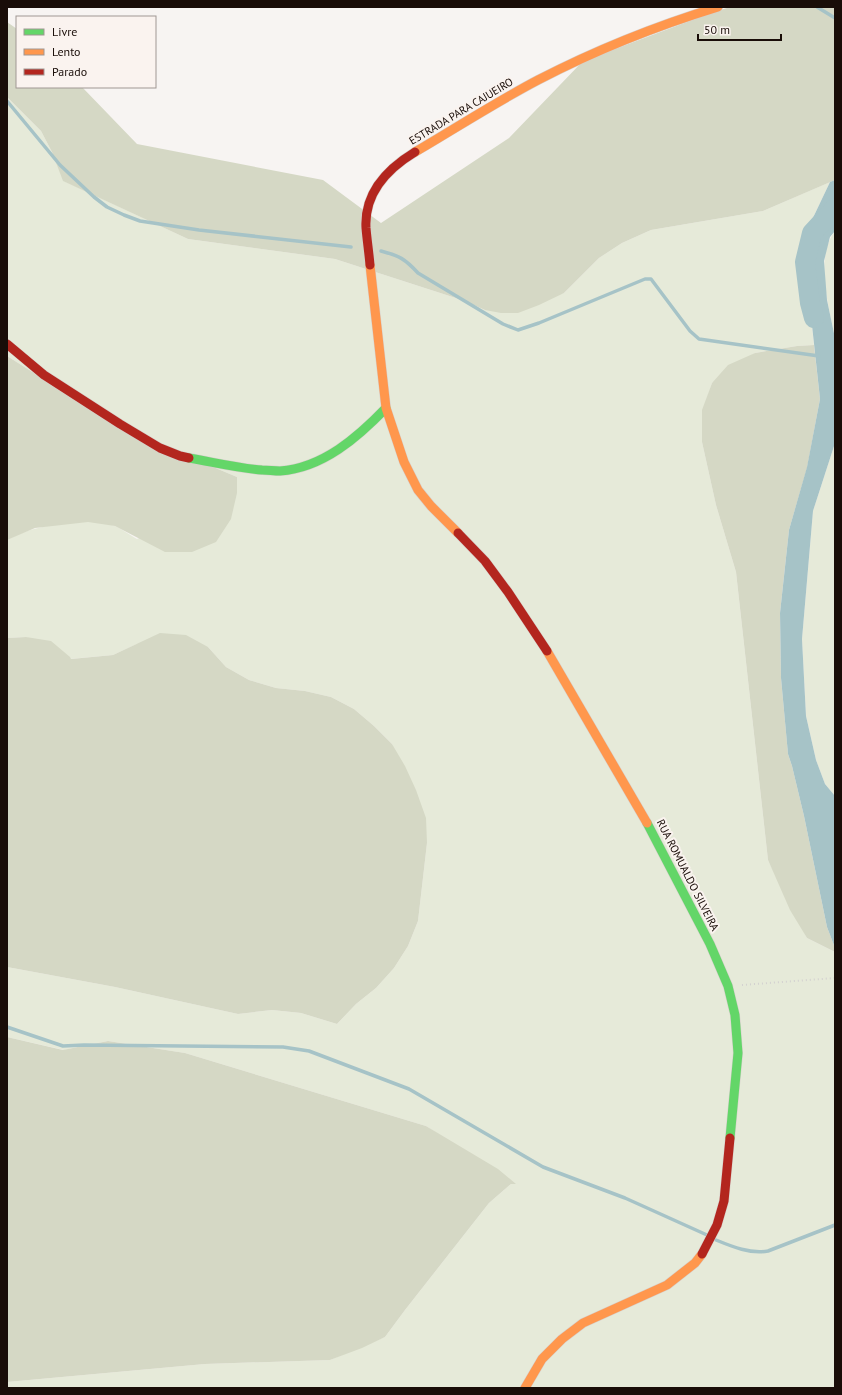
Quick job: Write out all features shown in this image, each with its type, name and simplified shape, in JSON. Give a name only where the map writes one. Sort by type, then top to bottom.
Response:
[{"type":"street","name":"ESTRADA PARA CAJUEIRO","points":[[379,348],[366,218],[373,192],[385,175],[402,162],[481,112],[594,51],[639,32],[679,18],[718,7]]},
{"type":"street","points":[[7,344],[44,375],[160,448],[180,456],[243,468],[280,471],[303,467],[320,460],[335,452],[366,429],[386,408]]},
{"type":"street","name":"RUA ROMUALDO SILVEIRA","points":[[379,348],[386,408],[404,462],[418,490],[431,506],[485,561],[541,641],[646,821],[710,944],[728,986],[735,1015],[738,1053],[724,1201],[717,1225],[704,1252],[695,1263],[668,1285],[583,1323],[562,1339],[542,1359],[525,1388]]},
{"type":"path","points":[[728,986],[835,978]]},
{"type":"green space","points":[[730,7],[835,7],[835,180],[763,211],[651,230],[622,243],[599,258],[564,293],[518,313],[501,313],[485,310],[465,301],[335,259],[188,239],[63,181],[52,152],[41,131],[7,97],[7,22],[16,28],[16,88],[83,88],[137,144],[323,180],[381,223],[509,138],[583,61]]},
{"type":"green space","points":[[7,97],[41,131],[52,152],[64,181],[188,239],[335,259],[465,301],[485,310],[564,293],[599,258],[622,243],[651,230],[763,211],[830,182],[811,222],[806,245],[814,345],[797,346],[755,353],[712,383],[703,410],[702,442],[716,505],[736,572],[768,860],[807,938],[835,952],[835,1388],[7,1388],[7,1382],[205,1364],[330,1360],[385,1337],[489,1203],[511,1184],[515,1184],[426,1126],[185,1053],[108,1041],[64,1050],[7,1037],[7,967],[115,987],[238,1014],[272,1010],[301,1013],[337,1024],[356,1004],[376,988],[394,968],[408,946],[418,921],[427,843],[392,744],[354,709],[331,697],[305,691],[276,688],[249,680],[226,667],[208,647],[137,644],[113,655],[70,659],[26,637],[7,638],[7,540],[30,530],[45,526],[75,522],[103,523],[115,526],[137,539],[237,493],[237,477],[125,430],[7,356]]},
{"type":"green space","points":[[835,231],[835,338],[827,298],[824,269],[825,255],[829,242]]},
{"type":"green space","points":[[814,345],[820,399],[807,468],[789,530],[780,613],[781,678],[788,754],[804,816],[827,927],[835,948],[835,952],[807,938],[790,910],[768,860],[736,572],[716,505],[702,442],[702,410],[712,383],[728,365],[755,353],[797,346]]},
{"type":"green space","points":[[7,356],[125,430],[237,477],[237,493],[231,519],[216,542],[192,552],[165,552],[115,526],[88,522],[35,528],[7,540]]},
{"type":"green space","points":[[835,443],[835,796],[825,784],[816,760],[806,716],[802,639],[813,511]]},
{"type":"green space","points":[[160,633],[186,635],[208,647],[226,667],[249,680],[276,688],[305,691],[331,697],[354,709],[392,744],[405,766],[416,790],[426,818],[427,843],[418,921],[408,946],[394,968],[376,988],[356,1004],[337,1024],[301,1013],[272,1010],[238,1014],[115,987],[7,967],[7,638],[26,637],[51,641],[71,659],[113,655]]},
{"type":"green space","points":[[7,1037],[63,1050],[108,1041],[185,1053],[426,1126],[498,1169],[516,1184],[511,1184],[489,1203],[385,1337],[362,1348],[330,1360],[205,1364],[7,1382]]},
{"type":"water","points":[[835,180],[835,231],[830,237],[824,261],[827,300],[835,338],[835,443],[813,511],[802,639],[806,716],[816,760],[825,784],[835,796],[835,948],[827,927],[804,816],[788,754],[781,678],[780,613],[789,530],[807,467],[820,399],[810,307],[806,245],[811,222],[830,182]]},
{"type":"waterway","points":[[817,7],[835,18]]},
{"type":"waterway","points":[[7,101],[60,165],[94,197],[107,207],[124,215],[140,221],[199,230],[351,247]]},
{"type":"waterway","points":[[814,318],[810,303],[805,262],[812,233],[835,208]]},
{"type":"waterway","points":[[381,251],[402,259],[418,273],[503,324],[518,330],[539,323],[645,279],[651,279],[690,331],[699,339],[819,356]]},
{"type":"waterway","points":[[7,1027],[63,1046],[283,1047],[309,1051],[409,1089],[543,1167],[625,1198],[707,1235]]},
{"type":"waterway","points":[[716,1240],[748,1251],[761,1252],[768,1251],[835,1225]]},
{"type":"traffic: fast","points":[[189,458],[253,469],[280,471],[296,469],[311,464],[339,449],[364,430],[386,408]]},
{"type":"traffic: fast","points":[[647,823],[710,944],[728,986],[735,1015],[738,1053],[730,1138]]},
{"type":"traffic: slow","points":[[415,152],[507,97],[560,69],[626,39],[718,7]]},
{"type":"traffic: slow","points":[[370,265],[386,408],[404,462],[418,490],[431,506],[458,533]]},
{"type":"traffic: slow","points":[[547,651],[647,823]]},
{"type":"traffic: slow","points":[[525,1388],[542,1359],[562,1339],[583,1323],[667,1285],[695,1263],[702,1254]]},
{"type":"traffic: jam","points":[[370,265],[366,215],[373,193],[379,183],[395,166],[415,152]]},
{"type":"traffic: jam","points":[[7,344],[44,375],[120,424],[160,448],[189,458]]},
{"type":"traffic: jam","points":[[458,533],[485,561],[508,592],[547,651]]},
{"type":"traffic: jam","points":[[702,1254],[717,1225],[724,1201],[730,1138]]}]
